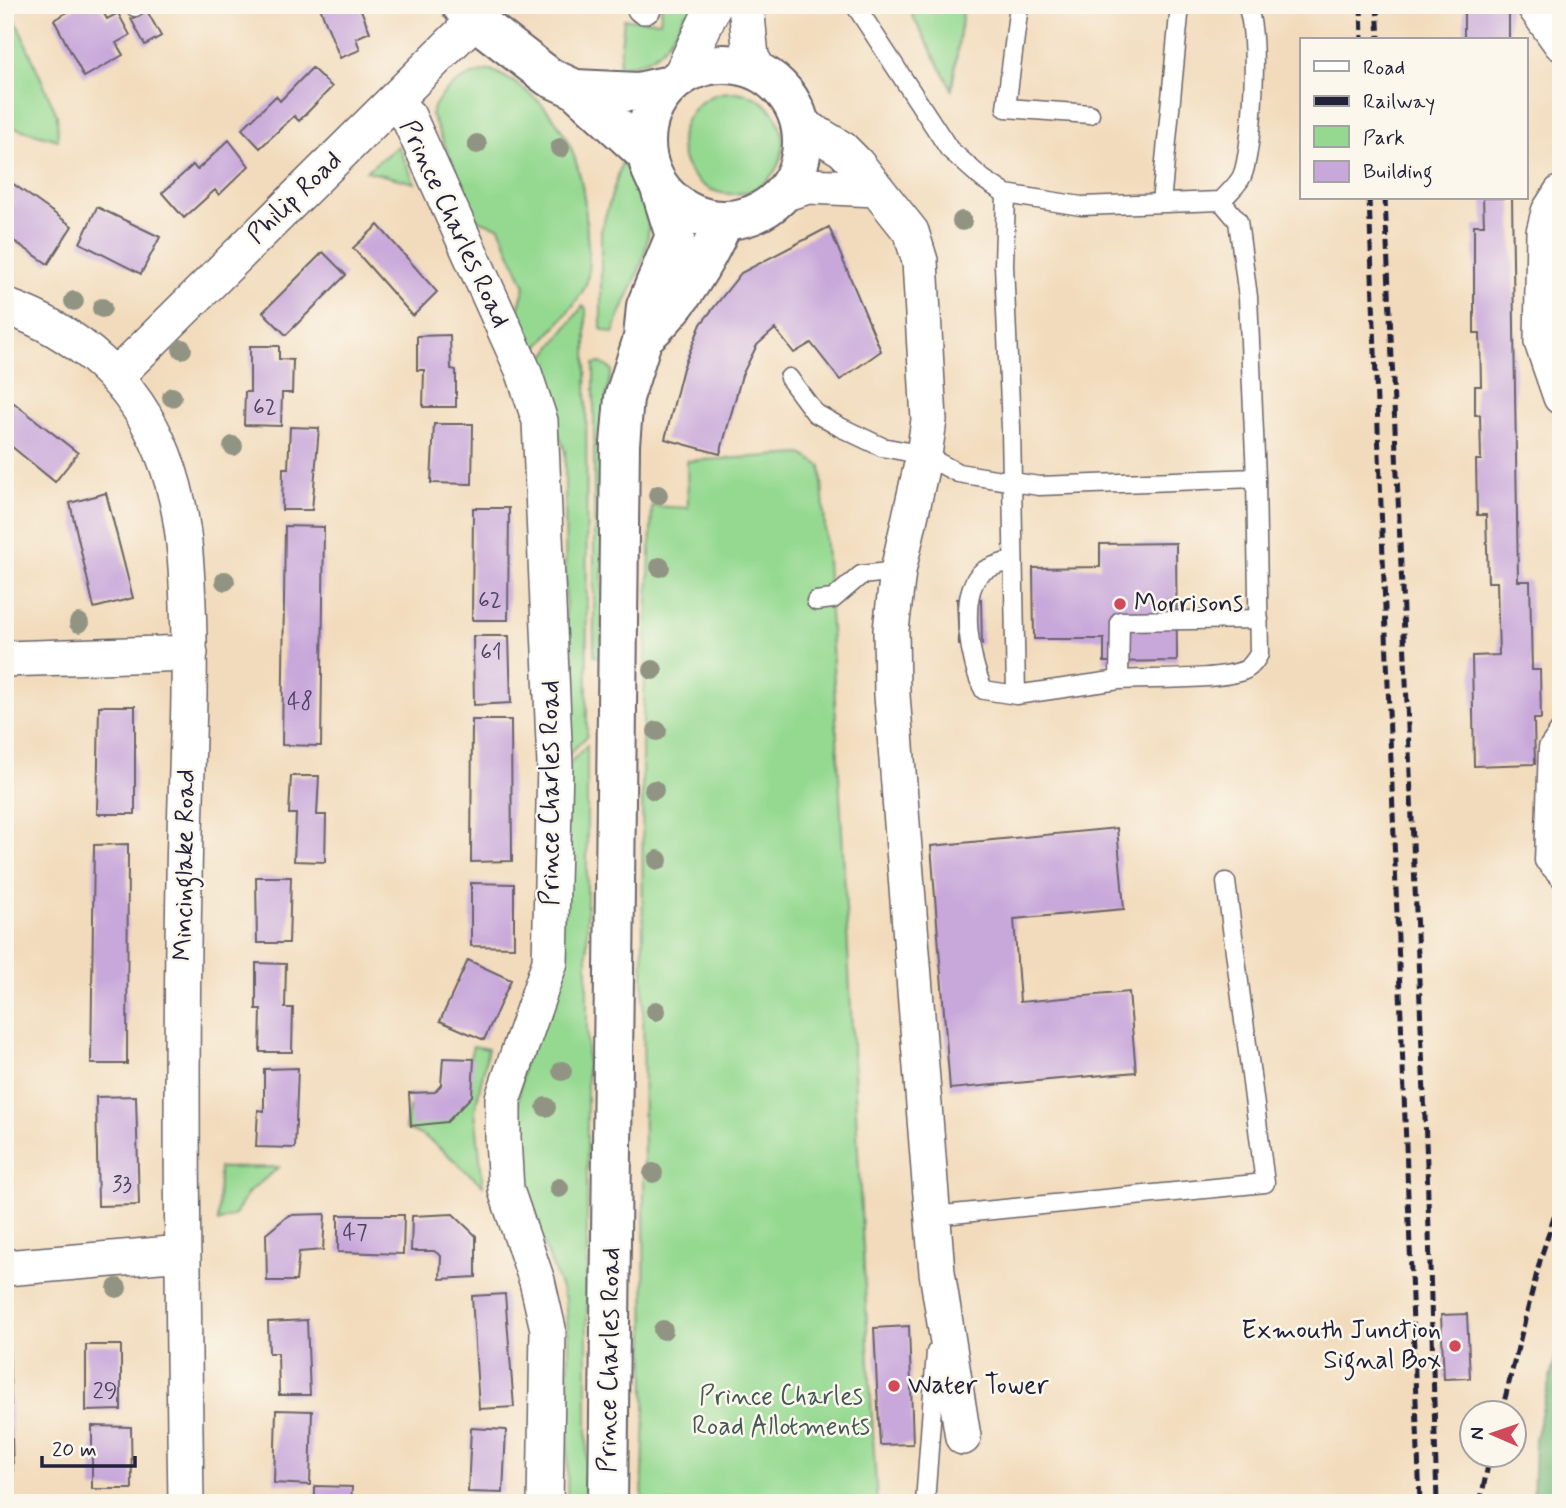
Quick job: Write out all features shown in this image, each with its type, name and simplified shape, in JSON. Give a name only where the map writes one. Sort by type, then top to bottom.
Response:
[{"type":"street","points":[[646,154],[650,116],[675,81],[714,5]]},
{"type":"street","points":[[746,5],[751,57],[760,73]]},
{"type":"street","points":[[1534,5],[1561,43]]},
{"type":"street","points":[[468,13],[549,77],[575,89],[646,154],[660,188],[689,212],[724,221],[755,213],[782,194],[808,186],[877,189]]},
{"type":"street","name":"Philip Road","points":[[116,376],[394,104],[468,13]]},
{"type":"street","points":[[575,89],[638,92],[675,81],[706,66],[734,65],[760,73],[778,86],[791,103],[800,123],[800,160],[793,178],[782,194]]},
{"type":"street","name":"Prince Charles Road","points":[[394,104],[408,116],[523,370],[540,421],[555,765],[550,962],[503,1098],[503,1111],[506,1190],[537,1281],[548,1329],[545,1503]]},
{"type":"street","points":[[800,123],[842,149],[877,189],[911,232],[920,261],[929,421],[898,571],[891,630],[892,695],[937,1272],[963,1437]]},
{"type":"street","name":"Prince Charles Road","points":[[608,1503],[620,444],[624,398],[643,338],[646,306],[675,236],[660,188]]},
{"type":"street","points":[[1561,193],[1549,212],[1544,232],[1542,342],[1561,397]]},
{"type":"street","name":"Prince Charles Road","points":[[643,338],[664,320],[709,254],[724,221]]},
{"type":"street","name":"Mincinglake Road","points":[[5,306],[42,319],[77,342],[116,376],[149,425],[163,455],[185,531],[190,653],[184,883],[183,1254],[186,1503]]},
{"type":"street","points":[[5,660],[190,653]]},
{"type":"street","points":[[5,1268],[183,1254]]},
{"type":"lane","points":[[855,5],[949,149],[983,179],[1006,194],[1081,206],[1221,201],[1243,175],[1255,46],[1251,14],[1246,5]]},
{"type":"lane","points":[[1019,5],[1006,108],[1090,114]]},
{"type":"lane","points":[[1161,203],[1181,5]]},
{"type":"lane","points":[[1006,194],[1004,265],[1016,695]]},
{"type":"lane","points":[[1013,560],[983,571],[972,585],[970,652],[974,672],[984,690],[1016,695],[1119,680],[1243,671],[1253,665],[1259,654],[1259,619],[1248,296],[1238,221],[1221,201]]},
{"type":"lane","points":[[789,378],[815,412],[840,427],[882,447],[924,455],[958,473],[1011,484],[1039,486],[1256,478]]},
{"type":"lane","points":[[816,601],[833,599],[861,575],[898,571]]},
{"type":"lane","points":[[1119,680],[1120,621],[1259,619]]},
{"type":"lane","points":[[1561,728],[1548,747],[1544,861],[1561,879]]},
{"type":"lane","points":[[933,1216],[1265,1183],[1226,882]]},
{"type":"lane","points":[[925,1503],[935,1393],[937,1272]]},
{"type":"green space","points":[[5,5],[9,5],[57,115],[58,140],[5,125]]},
{"type":"green space","points":[[662,5],[703,5],[698,18],[686,12],[675,33],[652,57],[643,62],[619,65],[624,19],[660,21]]},
{"type":"green space","points":[[913,5],[964,5],[952,89],[912,15]]},
{"type":"green space","points":[[491,70],[516,83],[536,99],[552,117],[575,158],[581,181],[589,268],[587,282],[574,304],[535,351],[518,310],[525,286],[499,227],[477,220],[431,114],[441,97],[455,84],[472,75]]},
{"type":"green space","points":[[732,92],[751,96],[768,107],[779,124],[783,143],[779,162],[768,179],[751,190],[732,194],[713,190],[696,179],[685,162],[681,143],[685,124],[696,107],[713,96]]},
{"type":"green space","points":[[398,146],[415,183],[366,171]]},
{"type":"green space","points":[[622,162],[638,187],[646,209],[648,229],[640,267],[613,333],[601,329],[601,230]]},
{"type":"green space","points":[[583,306],[586,309],[587,736],[566,757],[565,451],[534,370]]},
{"type":"green space","points":[[601,363],[612,370],[605,406],[601,657],[594,656],[594,364]]},
{"type":"green space","name":"Prince Charles Road Allotments","points":[[802,454],[821,466],[877,1503],[642,1503],[645,1411],[642,745],[652,506],[688,508],[687,461]]},
{"type":"green space","points":[[587,745],[587,1451],[584,1503],[567,1503],[569,1342],[565,1299],[523,1190],[514,1131],[565,768]]},
{"type":"green space","points":[[473,1046],[488,1049],[475,1111],[483,1185],[436,1145],[405,1129],[409,1107],[442,1103],[465,1075]]},
{"type":"green space","points":[[279,1167],[248,1193],[235,1215],[218,1222],[219,1168]]},
{"type":"green space","points":[[1561,1335],[1561,1503],[1533,1503],[1535,1439]]},
{"type":"building","points":[[80,5],[99,5],[107,19],[118,13],[130,35],[116,43],[123,55],[84,77],[54,20]]},
{"type":"building","points":[[319,5],[359,5],[370,32],[356,38],[360,50],[340,58]]},
{"type":"building","points":[[1464,5],[1509,5],[1509,38],[1464,38]]},
{"type":"building","points":[[147,11],[161,36],[145,45],[131,19]]},
{"type":"building","points":[[312,68],[332,87],[299,121],[294,116],[260,148],[242,129],[276,96],[280,101]]},
{"type":"building","points":[[229,140],[249,166],[219,195],[215,190],[184,218],[162,193],[193,165],[197,170]]},
{"type":"building","points":[[12,183],[72,226],[48,264],[5,235],[5,194]]},
{"type":"building","points":[[1483,200],[1512,200],[1518,581],[1530,581],[1532,670],[1540,670],[1541,719],[1534,719],[1535,764],[1474,766],[1472,656],[1499,655],[1497,582],[1488,582],[1486,515],[1477,515],[1476,460],[1481,460],[1480,415],[1475,415],[1475,386],[1481,386],[1480,333],[1474,333],[1474,225],[1484,225]]},
{"type":"building","points":[[97,207],[160,237],[141,274],[80,243]]},
{"type":"building","points":[[378,225],[437,292],[413,316],[353,248]]},
{"type":"building","points":[[829,227],[881,351],[840,380],[811,343],[794,353],[775,329],[757,345],[742,375],[720,454],[665,439],[683,368],[701,324],[741,273]]},
{"type":"building","points":[[323,252],[346,275],[286,335],[263,312]]},
{"type":"building","points":[[450,335],[451,369],[456,370],[456,407],[423,407],[424,370],[417,370],[417,336]]},
{"type":"building","points":[[250,346],[279,346],[279,359],[293,360],[292,393],[282,393],[281,426],[244,425],[245,392],[250,392]]},
{"type":"building","points":[[5,396],[78,453],[55,482],[5,441]]},
{"type":"building","points":[[434,424],[473,424],[472,484],[431,483]]},
{"type":"building","points":[[290,427],[319,428],[312,510],[282,510],[283,468],[288,468]]},
{"type":"building","points":[[106,493],[133,598],[94,608],[70,503]]},
{"type":"building","points":[[473,508],[509,508],[508,620],[472,620]]},
{"type":"building","points":[[285,526],[324,527],[321,746],[282,745]]},
{"type":"building","name":"Morrisons","points":[[1176,543],[1177,661],[1104,662],[1104,639],[1034,639],[1033,568],[1100,567],[1100,544]]},
{"type":"building","points":[[957,599],[981,599],[982,644],[959,645]]},
{"type":"building","points":[[473,636],[509,636],[511,703],[474,705]]},
{"type":"building","points":[[99,706],[135,706],[135,814],[97,814]]},
{"type":"building","points":[[472,720],[511,720],[512,861],[471,862]]},
{"type":"building","points":[[1553,757],[1561,757],[1561,829],[1553,829]]},
{"type":"building","points":[[291,776],[319,776],[317,815],[326,815],[325,862],[294,861],[296,814],[289,814]]},
{"type":"building","points":[[1117,828],[1124,909],[1014,919],[1020,1002],[1129,992],[1136,1072],[950,1089],[931,846]]},
{"type":"building","points":[[128,844],[127,1064],[91,1064],[94,845]]},
{"type":"building","points":[[256,877],[291,877],[289,943],[257,943]]},
{"type":"building","points":[[471,883],[514,884],[514,947],[471,946]]},
{"type":"building","points":[[468,960],[511,980],[484,1040],[440,1021]]},
{"type":"building","points":[[256,963],[286,964],[285,1008],[293,1008],[292,1052],[260,1052],[261,1009],[256,1009]]},
{"type":"building","points":[[443,1058],[474,1059],[472,1096],[447,1122],[411,1126],[409,1093],[435,1092],[441,1085]]},
{"type":"building","points":[[298,1068],[295,1148],[256,1147],[258,1110],[264,1111],[264,1069]]},
{"type":"building","points":[[136,1096],[139,1205],[98,1206],[96,1097]]},
{"type":"building","points":[[325,1214],[323,1250],[299,1252],[296,1281],[267,1281],[266,1234],[289,1215]]},
{"type":"building","points":[[453,1214],[476,1236],[476,1277],[440,1279],[441,1256],[434,1251],[411,1251],[412,1216]]},
{"type":"building","points":[[338,1215],[404,1215],[403,1254],[338,1252]]},
{"type":"building","points":[[505,1294],[514,1407],[479,1409],[472,1296]]},
{"type":"building","name":"Exmouth Junction Signal Box","points":[[1467,1314],[1470,1378],[1444,1379],[1441,1315]]},
{"type":"building","points":[[307,1320],[310,1395],[279,1395],[278,1353],[269,1353],[268,1322]]},
{"type":"building","name":"Water Tower","points":[[909,1326],[913,1444],[880,1445],[874,1328]]},
{"type":"building","points":[[5,1345],[9,1345],[14,1503],[5,1503]]},
{"type":"building","points":[[86,1345],[121,1345],[121,1410],[86,1411]]},
{"type":"building","points":[[276,1410],[312,1411],[310,1485],[274,1483]]},
{"type":"building","points":[[92,1426],[131,1427],[132,1489],[92,1489]]},
{"type":"building","points":[[471,1428],[506,1430],[503,1493],[468,1492]]},
{"type":"building","points":[[315,1486],[352,1487],[351,1503],[315,1503]]},
{"type":"railway","points":[[1361,5],[1362,38]]},
{"type":"railway","points":[[1377,5],[1379,38]]},
{"type":"railway","points":[[1369,200],[1420,1503]]},
{"type":"railway","points":[[1385,200],[1427,1164],[1437,1503]]},
{"type":"railway","points":[[1505,1400],[1541,1257],[1561,1196]]},
{"type":"railway","points":[[1480,1503],[1487,1470]]},
{"type":"place","name":"Morrisons","points":[[1120,604]]},
{"type":"place","name":"Exmouth Junction Signal Box","points":[[1455,1346]]},
{"type":"place","name":"Water Tower","points":[[894,1386]]}]
